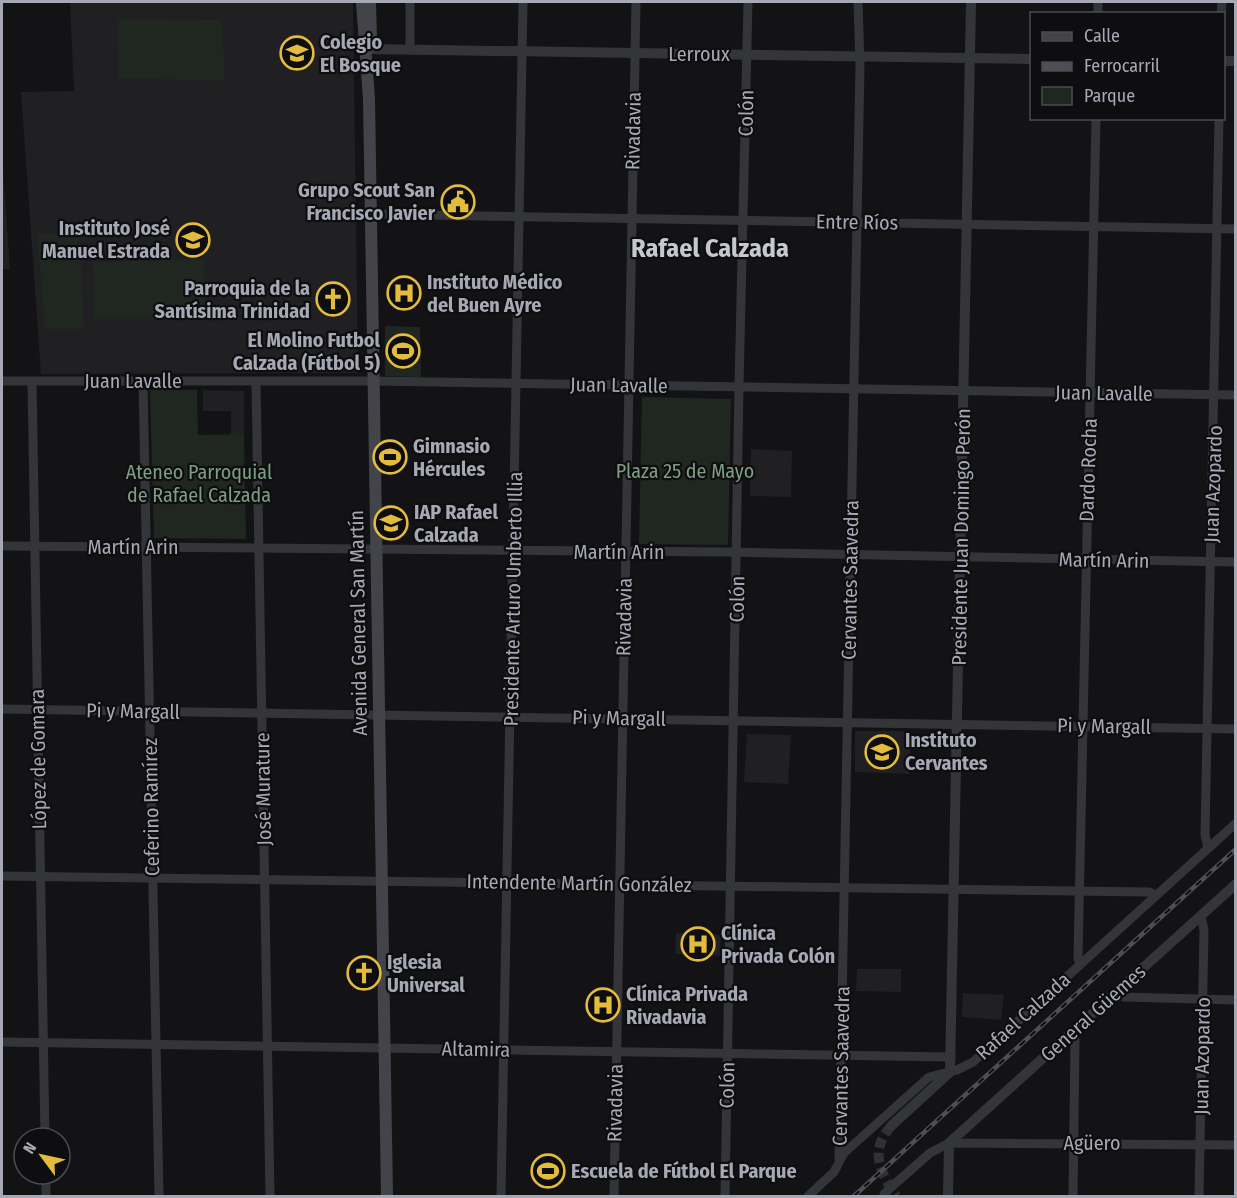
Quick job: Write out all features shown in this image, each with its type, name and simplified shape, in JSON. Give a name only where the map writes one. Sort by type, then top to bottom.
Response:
[{"type":"main road","name":"Avenida General San Martín","points":[[362,2],[363,40],[367,49],[375,381],[378,715],[387,1197]]},
{"type":"main road","name":"Avenida General San Martín","points":[[367,49],[371,40],[370,2]]},
{"type":"street","points":[[410,2],[410,50]]},
{"type":"street","name":"Presidente Arturo Umberto Illia","points":[[501,1197],[523,2]]},
{"type":"street","name":"Rivadavia","points":[[614,1197],[636,2]]},
{"type":"street","name":"Colón","points":[[725,1197],[748,2]]},
{"type":"street","name":"Cervantes Saavedra","points":[[839,1159],[859,56],[858,2]]},
{"type":"street","name":"Presidente Juan Domingo Perón","points":[[950,1072],[971,2]]},
{"type":"street","name":"Lerroux","points":[[367,49],[1030,59]]},
{"type":"street","name":"Dardo Rocha","points":[[1080,964],[1078,958],[1096,120]]},
{"type":"street","name":"Juan Azopardo","points":[[1208,848],[1205,835],[1220,120]]},
{"type":"street","name":"Entre Ríos","points":[[371,214],[1236,229]]},
{"type":"street","name":"Juan Lavalle","points":[[2,381],[375,381],[1236,395]]},
{"type":"street","name":"López de Gomara","points":[[32,381],[45,1126]]},
{"type":"street","name":"Ceferino Ramírez","points":[[143,381],[159,1197]]},
{"type":"street","name":"José Murature","points":[[256,381],[270,1197]]},
{"type":"street","name":"Martín Arin","points":[[2,546],[738,552],[1086,561],[1236,562]]},
{"type":"street","name":"Pi y Margall","points":[[2,709],[734,719],[1236,729]]},
{"type":"street","name":"Rafael Calzada","points":[[808,1197],[834,1172],[839,1159],[929,1077],[950,1072],[973,1062],[1236,823]]},
{"type":"street","name":"Intendente Martín González","points":[[2,876],[1149,892],[1156,895]]},
{"type":"street","name":"General Güemes","points":[[950,1143],[1236,884]]},
{"type":"street","name":"Juan Azopardo","points":[[1199,1197],[1204,930],[1201,916]]},
{"type":"street","points":[[1114,994],[1124,997],[1236,1000]]},
{"type":"street","points":[[1073,1031],[1075,1040],[1073,1197]]},
{"type":"street","name":"Altamira","points":[[2,1042],[951,1057]]},
{"type":"street","points":[[891,1126],[950,1072]]},
{"type":"street","points":[[882,1195],[930,1153],[950,1143],[948,1197]]},
{"type":"street","name":"Agüero","points":[[950,1143],[1236,1145]]},
{"type":"shaded area","name":"Instituto José Manuel Estrada","points":[[70,2],[353,2],[358,373],[41,374],[21,92],[74,91]]},
{"type":"shaded area","points":[[2,157],[10,269],[2,269]]},
{"type":"shaded area","points":[[203,390],[244,391],[244,434],[231,434],[231,411],[203,411]]},
{"type":"shaded area","points":[[751,449],[792,451],[791,497],[750,496]]},
{"type":"shaded area","name":"Instituto Cervantes","points":[[855,731],[910,731],[910,774],[855,772]]},
{"type":"shaded area","points":[[747,734],[791,735],[788,784],[744,782]]},
{"type":"shaded area","name":"Clínica Privada Colón","points":[[676,933],[721,935],[720,956],[675,954]]},
{"type":"shaded area","points":[[857,969],[901,969],[901,992],[856,991]]},
{"type":"shaded area","points":[[963,993],[1004,995],[1001,1020],[962,1017]]},
{"type":"green space","points":[[118,19],[222,20],[225,81],[119,78]]},
{"type":"green space","points":[[80,233],[84,329],[45,329],[37,234]]},
{"type":"green space","points":[[204,259],[206,319],[94,319],[93,262]]},
{"type":"green space","name":"El Molino Futbol Calzada (Fútbol 5)","points":[[385,326],[420,327],[421,377],[385,376]]},
{"type":"green space","name":"Ateneo Parroquial de Rafael Calzada","points":[[150,390],[197,390],[198,435],[244,434],[246,539],[154,538]]},
{"type":"green space","name":"Plaza 25 de Mayo","points":[[642,397],[731,399],[728,545],[639,544]]},
{"type":"tunnel","points":[[891,1126],[880,1144],[879,1161],[885,1178],[896,1196]]},
{"type":"railway","points":[[854,1196],[1236,849]]},
{"type":"place","name":"Colegio El Bosque","points":[[297,53]]},
{"type":"place","name":"Grupo Scout San Francisco Javier","points":[[458,202]]},
{"type":"place","name":"Instituto José Manuel Estrada","points":[[193,240]]},
{"type":"place","name":"Instituto Médico del Buen Ayre","points":[[404,293]]},
{"type":"place","name":"Parroquia de la Santísima Trinidad","points":[[333,299]]},
{"type":"place","name":"El Molino Futbol Calzada (Fútbol 5)","points":[[403,351]]},
{"type":"place","name":"Gimnasio Hércules","points":[[390,457]]},
{"type":"place","name":"IAP Rafael Calzada","points":[[391,523]]},
{"type":"place","name":"Instituto Cervantes","points":[[882,752]]},
{"type":"place","name":"Clínica Privada Colón","points":[[698,944]]},
{"type":"place","name":"Iglesia Universal","points":[[364,973]]},
{"type":"place","name":"Clínica Privada Rivadavia","points":[[603,1005]]},
{"type":"place","name":"Escuela de Fútbol El Parque","points":[[548,1171]]},
{"type":"district","name":"Rafael Calzada","points":[[710,248]]}]
